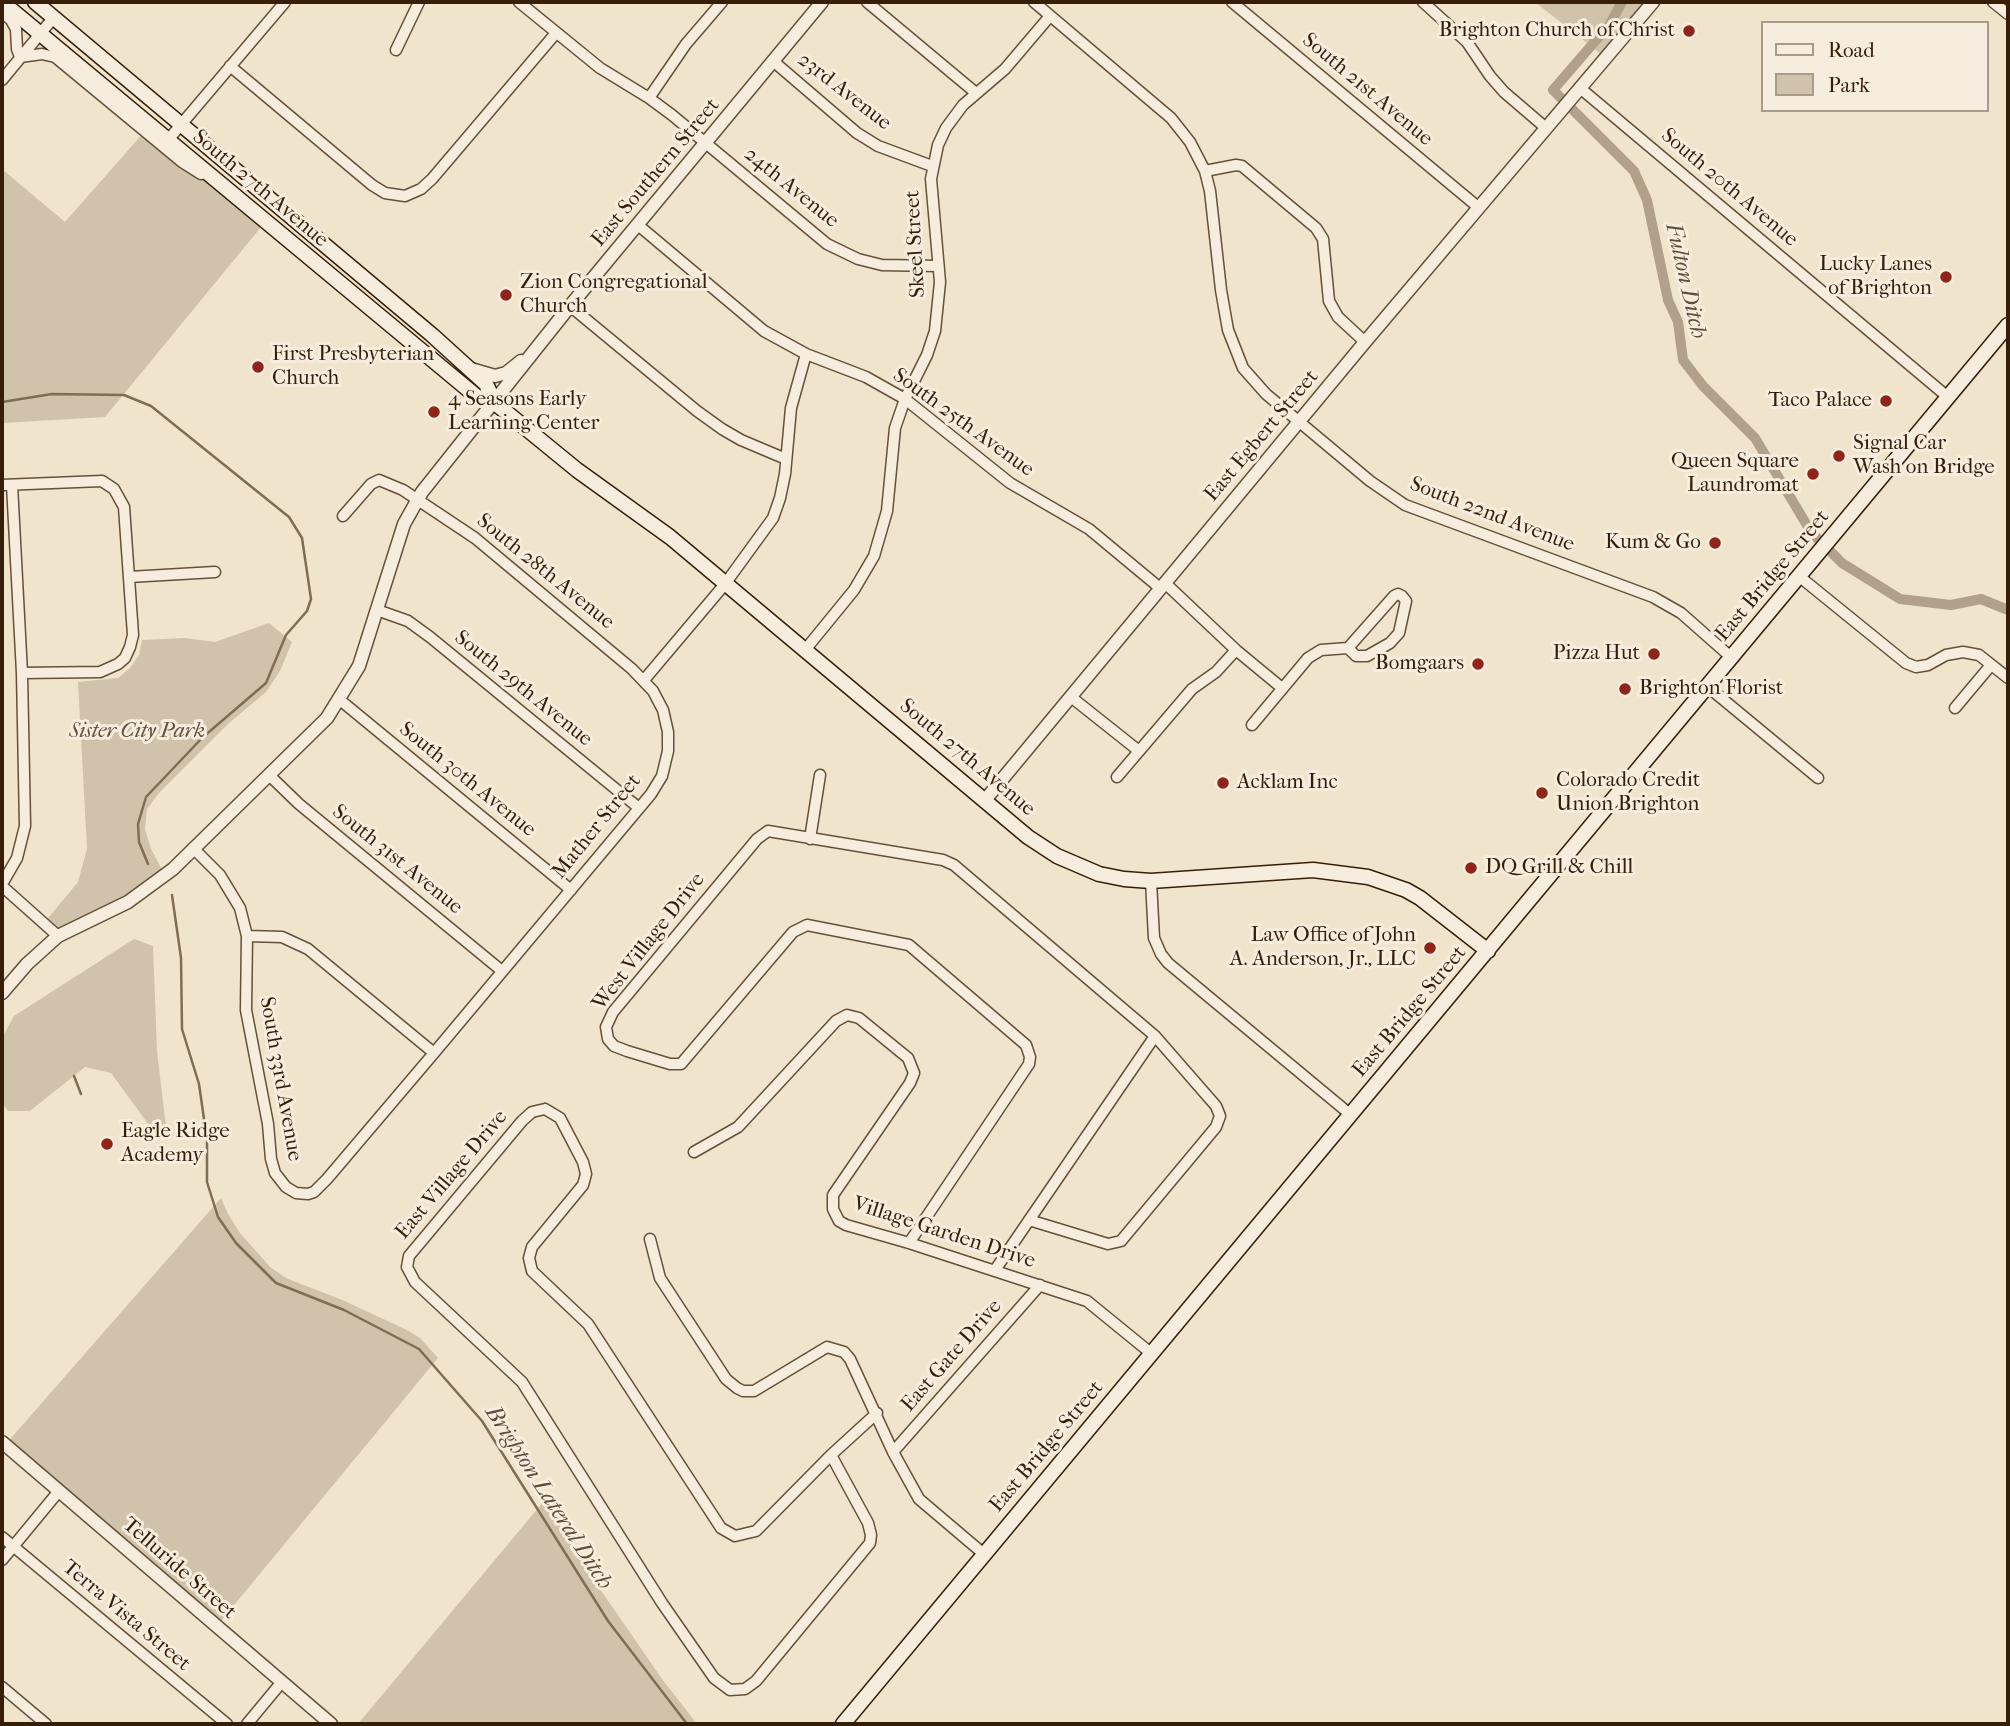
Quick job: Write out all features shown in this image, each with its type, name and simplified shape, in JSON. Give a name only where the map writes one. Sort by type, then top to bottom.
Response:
[{"type":"main road","name":"South 27th Avenue","points":[[2,2],[476,396],[495,403],[577,470],[670,537],[1038,844],[1070,863],[1113,877],[1151,881],[1313,870],[1354,874],[1382,881],[1420,898],[1488,951]]},
{"type":"main road","name":"South 27th Avenue","points":[[36,2],[467,367],[486,384],[495,403]]},
{"type":"main road","name":"East Bridge Street","points":[[843,1724],[2008,325]]},
{"type":"street","points":[[167,140],[285,2]]},
{"type":"street","points":[[396,50],[419,2]]},
{"type":"street","name":"24th Avenue","points":[[519,2],[600,68],[649,98],[827,244],[858,259],[882,265],[938,266]]},
{"type":"street","points":[[649,98],[686,44],[722,2]]},
{"type":"street","name":"East Southern Street","points":[[2,993],[27,964],[58,936],[128,902],[173,869],[313,735],[340,700],[359,666],[402,532],[416,501],[570,306],[822,2]]},
{"type":"street","points":[[867,2],[976,93]]},
{"type":"street","name":"South 22nd Avenue","points":[[1034,2],[1171,118],[1191,142],[1205,171],[1213,209],[1224,311],[1232,345],[1243,368],[1254,382],[1370,481],[1405,505],[1654,597],[1681,613],[1732,658]]},
{"type":"street","name":"South 21st Avenue","points":[[1232,2],[1478,207]]},
{"type":"street","points":[[1423,2],[1455,29],[1504,92],[1546,128]]},
{"type":"street","name":"East Egbert Street","points":[[985,800],[1478,207],[1653,2]]},
{"type":"street","points":[[1993,2],[2008,14]]},
{"type":"street","points":[[2,12],[16,29],[20,57]]},
{"type":"street","name":"Skeel Street","points":[[806,650],[854,590],[874,556],[887,511],[895,428],[935,331],[939,305],[932,166],[946,128],[958,111],[1005,69],[1051,16]]},
{"type":"street","points":[[2,80],[54,17]]},
{"type":"street","points":[[230,66],[379,190],[406,202],[432,180],[556,33]]},
{"type":"street","points":[[20,57],[42,54],[55,57],[182,162],[228,190]]},
{"type":"street","name":"23rd Avenue","points":[[773,61],[857,133],[878,146],[932,166]]},
{"type":"street","name":"South 20th Avenue","points":[[1580,88],[1949,398]]},
{"type":"street","points":[[1205,171],[1242,166],[1316,228],[1323,240],[1329,301],[1338,317],[1365,342]]},
{"type":"street","name":"South 25th Avenue","points":[[638,225],[764,331],[806,354],[866,377],[905,399],[1010,483],[1082,524],[1162,585],[1282,688]]},
{"type":"street","points":[[570,306],[722,429],[786,459]]},
{"type":"street","points":[[467,367],[487,375],[501,374],[537,348]]},
{"type":"street","points":[[644,680],[725,584],[773,518],[780,498],[790,408],[806,354]]},
{"type":"street","points":[[22,673],[100,672],[125,658],[132,635],[124,507],[109,485],[96,480],[7,485],[22,673],[25,826],[17,858],[2,885],[58,936]]},
{"type":"street","name":"South 28th Avenue","points":[[343,516],[370,484],[379,480],[403,490],[475,538],[644,680]]},
{"type":"street","points":[[129,577],[215,572]]},
{"type":"street","points":[[1800,577],[1906,663],[1916,667],[1928,665],[1946,655],[1963,652],[1979,655],[2008,678]]},
{"type":"street","points":[[1252,725],[1308,658],[1315,653],[1348,648],[1394,596],[1402,596],[1406,601],[1399,633],[1390,643],[1367,656],[1356,656],[1348,648]]},
{"type":"street","name":"South 29th Avenue","points":[[377,610],[408,621],[430,637],[639,808]]},
{"type":"street","points":[[1117,777],[1192,689],[1216,672],[1236,650]]},
{"type":"street","points":[[1955,708],[1991,664]]},
{"type":"street","name":"Mather Street","points":[[302,1195],[314,1192],[327,1179],[571,890],[662,776],[669,744],[663,710],[644,680]]},
{"type":"street","points":[[1708,687],[1818,778]]},
{"type":"street","points":[[1071,696],[1139,751]]},
{"type":"street","name":"South 30th Avenue","points":[[340,700],[571,890]]},
{"type":"street","name":"South 31st Avenue","points":[[270,775],[299,804],[502,971]]},
{"type":"street","points":[[810,839],[820,775]]},
{"type":"street","name":"West Village Drive","points":[[909,1243],[1028,1064],[1030,1057],[1026,1045],[909,945],[807,925],[798,929],[681,1064],[670,1064],[618,1048],[606,1034],[606,1027],[613,1012],[761,834],[771,831],[950,863],[1155,1035],[1216,1106],[1220,1119],[1216,1126],[1116,1243],[1098,1241],[1029,1220]]},
{"type":"street","name":"South 33rd Avenue","points":[[193,848],[227,884],[240,908],[247,936],[246,1010],[268,1124],[271,1158],[275,1173],[282,1183],[302,1195]]},
{"type":"street","points":[[1151,881],[1154,938],[1168,963],[1352,1115]]},
{"type":"street","points":[[247,936],[282,937],[308,949],[434,1053]]},
{"type":"street","name":"Village Garden Drive","points":[[694,1152],[738,1128],[836,1021],[847,1015],[859,1018],[908,1058],[914,1073],[910,1083],[833,1195],[833,1209],[839,1221],[846,1226],[909,1243],[1087,1301],[1152,1354]]},
{"type":"street","points":[[995,1270],[1155,1035]]},
{"type":"street","name":"East Village Drive","points":[[831,1455],[868,1523],[870,1543],[756,1681],[740,1690],[725,1688],[714,1678],[662,1603],[522,1382],[415,1282],[407,1267],[409,1256],[522,1121],[535,1110],[550,1110],[560,1118],[583,1162],[586,1178],[532,1247],[529,1258],[532,1271],[587,1324],[721,1528],[735,1536],[756,1531],[831,1455],[877,1413]]},
{"type":"street","points":[[650,1239],[660,1278],[729,1383],[743,1391],[754,1391],[823,1349],[837,1348],[850,1359],[893,1452],[919,1499],[985,1555]]},
{"type":"street","name":"East Gate Drive","points":[[893,1452],[1040,1285]]},
{"type":"street","name":"Telluride Street","points":[[2,1442],[331,1724]]},
{"type":"street","points":[[2,1559],[60,1491]]},
{"type":"street","name":"Terra Vista Street","points":[[2,1537],[226,1724]]},
{"type":"street","points":[[247,1724],[281,1683]]},
{"type":"street","points":[[2,1687],[46,1724]]},
{"type":"green space","points":[[1535,2],[1653,2],[1606,58]]},
{"type":"green space","points":[[145,131],[266,221],[105,417],[2,423],[2,169],[65,222]]},
{"type":"green space","name":"Sister City Park","points":[[269,623],[292,642],[280,671],[266,692],[229,723],[158,794],[147,809],[145,829],[151,849],[165,875],[58,936],[44,923],[78,882],[87,849],[78,682],[118,678],[130,668],[139,655],[142,640],[185,638],[215,642]]},
{"type":"green space","points":[[134,939],[153,946],[157,1051],[167,1136],[151,1128],[111,1073],[85,1067],[30,1111],[8,1111],[2,1103],[2,1038],[14,1016]]},
{"type":"green space","points":[[221,1198],[240,1233],[271,1268],[288,1279],[405,1329],[420,1338],[438,1358],[216,1627],[5,1445]]},
{"type":"green space","points":[[544,1501],[600,1589],[662,1679],[697,1724],[358,1724]]},
{"type":"waterway","name":"Fulton Ditch","points":[[1622,2],[1610,24],[1553,90],[1634,171],[1647,200],[1668,300],[1678,322],[1683,360],[1703,386],[1755,438],[1811,532],[1842,563],[1900,599],[1951,605],[1981,599],[2008,610]]},
{"type":"waterway","name":"Brighton Lateral Ditch","points":[[2,402],[52,394],[124,395],[151,406],[289,517],[302,538],[311,599],[307,611],[286,635],[266,683],[202,738],[146,797],[138,824],[139,842],[148,864]]},
{"type":"waterway","name":"Brighton Lateral Ditch","points":[[172,895],[181,958],[182,1029],[199,1084],[207,1140],[207,1182],[218,1217],[236,1243],[276,1283],[344,1310],[419,1349],[482,1421],[608,1621],[687,1724]]},
{"type":"waterway","points":[[74,1076],[81,1094]]},
{"type":"place","name":"Brighton Church of Christ","points":[[1689,31]]},
{"type":"place","name":"Lucky Lanes of Brighton","points":[[1946,277]]},
{"type":"place","name":"Zion Congregational Church","points":[[506,295]]},
{"type":"place","name":"First Presbyterian Church","points":[[258,367]]},
{"type":"place","name":"Taco Palace","points":[[1886,401]]},
{"type":"place","name":"4 Seasons Early Learning Center","points":[[434,412]]},
{"type":"place","name":"Signal Car Wash on Bridge","points":[[1839,456]]},
{"type":"place","name":"Queen Square Laundromat","points":[[1813,474]]},
{"type":"place","name":"Kum & Go","points":[[1715,543]]},
{"type":"place","name":"Pizza Hut","points":[[1654,654]]},
{"type":"place","name":"Bomgaars","points":[[1478,664]]},
{"type":"place","name":"Brighton Florist","points":[[1625,689]]},
{"type":"place","name":"Acklam Inc","points":[[1223,783]]},
{"type":"place","name":"Colorado Credit Union Brighton","points":[[1542,793]]},
{"type":"place","name":"DQ Grill & Chill","points":[[1471,868]]},
{"type":"place","name":"Law Office of John A. Anderson, Jr., LLC","points":[[1430,948]]},
{"type":"place","name":"Eagle Ridge Academy","points":[[107,1144]]}]
